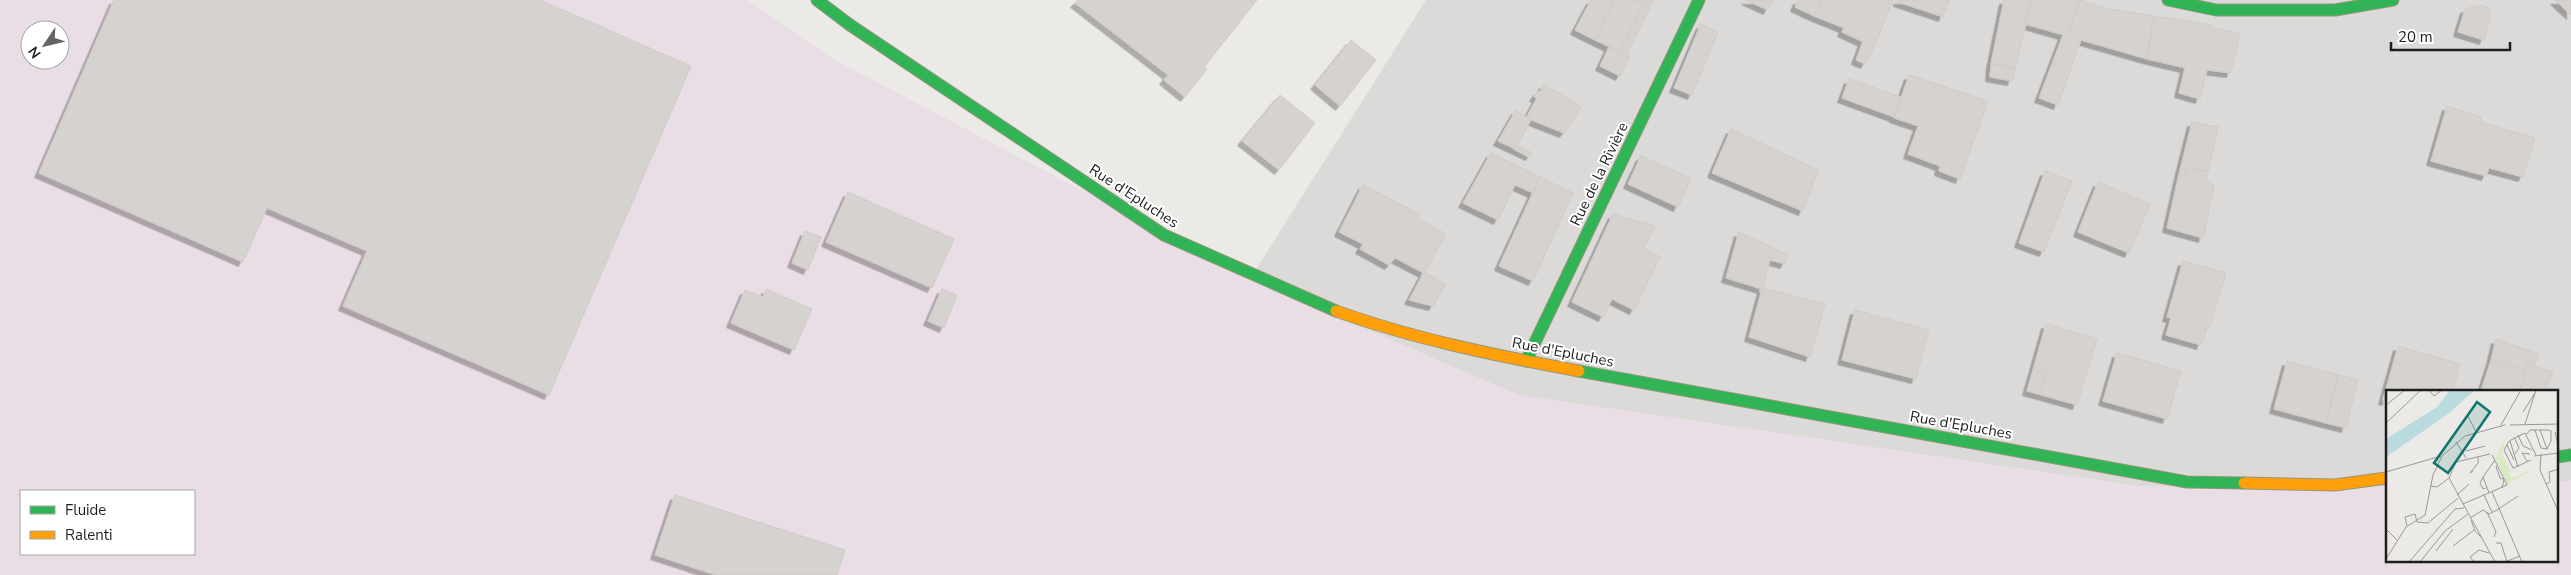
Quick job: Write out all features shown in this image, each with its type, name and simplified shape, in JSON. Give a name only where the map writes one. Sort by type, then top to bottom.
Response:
[{"type":"street","name":"Rue d'Epluches","points":[[817,0],[850,25],[1164,235],[1334,310],[1375,325],[1526,361],[2186,482],[2335,485],[2386,478]]},
{"type":"street","name":"Rue de la Rivière","points":[[1526,361],[1699,0]]},
{"type":"street","points":[[2168,0],[2216,10],[2335,10],[2393,0]]},
{"type":"street","points":[[2558,457],[2571,455]]},
{"type":"shaded area","points":[[0,0],[748,0],[835,60],[1250,279],[1518,395],[2138,486],[2386,486],[2386,562],[2558,562],[2558,483],[2571,480],[2571,575],[0,575]]},
{"type":"shaded area","points":[[1426,0],[2571,0],[2571,480],[2558,483],[2558,390],[2386,390],[2386,486],[2138,486],[1518,395],[1250,279]]},
{"type":"building","points":[[114,0],[540,0],[691,66],[549,395],[343,306],[367,251],[267,208],[243,262],[39,173]]},
{"type":"building","points":[[1078,0],[1257,0],[1204,67],[1207,69],[1185,97],[1164,80],[1168,75],[1075,3]]},
{"type":"building","points":[[1591,0],[1614,0],[1595,40],[1575,30]]},
{"type":"building","points":[[1614,0],[1638,0],[1643,3],[1620,52],[1595,40]]},
{"type":"building","points":[[1638,0],[1653,0],[1649,7]]},
{"type":"building","points":[[1746,0],[1772,0],[1768,10]]},
{"type":"building","points":[[1798,0],[1822,0],[1814,16],[1795,7]]},
{"type":"building","points":[[1822,0],[1893,0],[1874,47],[1842,32],[1844,28],[1814,16]]},
{"type":"building","points":[[1898,0],[1949,0],[1943,17],[1898,2]]},
{"type":"building","points":[[2004,0],[2032,0],[2015,68],[1991,64]]},
{"type":"building","points":[[2032,0],[2079,0],[2067,36],[2025,24]]},
{"type":"building","points":[[2079,0],[2104,8],[2154,16],[2147,59],[2081,40],[2058,105],[2039,98],[2063,35],[2067,36]]},
{"type":"building","points":[[2555,0],[2571,0],[2571,15]]},
{"type":"building","points":[[1643,3],[1650,8],[1626,55],[1620,52]]},
{"type":"building","points":[[2480,5],[2489,8],[2491,16],[2484,40],[2458,32],[2465,9]]},
{"type":"building","points":[[2154,16],[2211,25],[2211,28],[2240,33],[2231,73],[2207,70],[2200,99],[2179,93],[2185,68],[2147,59]]},
{"type":"building","points":[[1701,24],[1718,32],[1692,95],[1674,88]]},
{"type":"building","points":[[1351,40],[1376,60],[1340,106],[1315,85]]},
{"type":"building","points":[[1863,41],[1874,47],[1865,64],[1856,60]]},
{"type":"building","points":[[1609,47],[1630,56],[1620,76],[1600,66]]},
{"type":"building","points":[[1991,64],[2015,68],[2012,81],[1990,77]]},
{"type":"building","points":[[1909,75],[1988,101],[1960,179],[1939,171],[1940,166],[1908,154],[1918,126],[1894,118]]},
{"type":"building","points":[[1849,79],[1901,97],[1894,117],[1842,98]]},
{"type":"building","points":[[1544,84],[1581,107],[1564,133],[1526,118],[1537,98],[1534,97],[1538,91],[1540,92]]},
{"type":"building","points":[[1280,95],[1315,123],[1279,170],[1242,141]]},
{"type":"building","points":[[2447,106],[2481,117],[2480,122],[2535,138],[2523,177],[2489,168],[2486,176],[2431,161]]},
{"type":"building","points":[[1516,110],[1531,120],[1517,145],[1532,153],[1530,156],[1498,141]]},
{"type":"building","points":[[2192,122],[2218,127],[2208,172],[2188,167],[2186,176],[2179,174]]},
{"type":"building","points":[[1731,129],[1818,170],[1803,211],[1712,173]]},
{"type":"building","points":[[1491,153],[1540,177],[1533,193],[1515,185],[1498,220],[1463,203]]},
{"type":"building","points":[[1641,156],[1691,178],[1678,207],[1628,184]]},
{"type":"building","points":[[2188,167],[2208,172],[2206,181],[2214,186],[2203,238],[2167,228],[2179,174],[2186,176]]},
{"type":"building","points":[[2045,171],[2072,181],[2044,252],[2019,243]]},
{"type":"building","points":[[1540,177],[1573,193],[1533,281],[1499,266]]},
{"type":"building","points":[[2098,182],[2150,204],[2129,253],[2078,232]]},
{"type":"building","points":[[1363,185],[1419,214],[1417,218],[1446,234],[1424,273],[1395,258],[1389,265],[1360,249],[1363,244],[1339,232]]},
{"type":"building","points":[[848,192],[954,239],[932,288],[826,242]]},
{"type":"building","points":[[1613,214],[1655,226],[1644,248],[1660,257],[1634,310],[1612,299],[1603,317],[1572,302]]},
{"type":"building","points":[[805,231],[821,237],[808,270],[792,263]]},
{"type":"building","points":[[1739,232],[1788,255],[1785,264],[1770,260],[1763,288],[1825,304],[1810,357],[1749,337],[1762,289],[1726,278]]},
{"type":"building","points":[[2183,261],[2226,273],[2209,329],[2206,328],[2201,345],[2166,335],[2171,318],[2167,317]]},
{"type":"building","points":[[1424,272],[1446,284],[1433,306],[1409,300]]},
{"type":"building","points":[[766,289],[812,309],[794,350],[731,323],[745,290],[763,297]]},
{"type":"building","points":[[942,289],[957,295],[944,328],[928,321]]},
{"type":"building","points":[[1855,310],[1929,330],[1916,379],[1842,360]]},
{"type":"building","points":[[2046,324],[2097,339],[2077,405],[2038,394],[2045,373],[2033,370]]},
{"type":"building","points":[[2496,339],[2539,354],[2534,366],[2527,364],[2526,371],[2491,360]]},
{"type":"building","points":[[2398,346],[2460,364],[2453,390],[2386,390],[2386,401],[2383,400]]},
{"type":"building","points":[[2117,353],[2181,371],[2167,419],[2103,401]]},
{"type":"building","points":[[2491,360],[2526,371],[2520,390],[2481,390]]},
{"type":"building","points":[[2287,361],[2338,375],[2326,423],[2274,409]]},
{"type":"building","points":[[2527,364],[2553,372],[2545,390],[2520,390]]},
{"type":"building","points":[[2033,370],[2045,373],[2038,394],[2027,391]]},
{"type":"building","points":[[2338,375],[2358,380],[2346,428],[2326,423]]},
{"type":"building","points":[[675,495],[845,550],[837,575],[716,575],[655,555]]},
{"type":"traffic: fast","points":[[817,0],[850,25],[1164,235],[1336,311]]},
{"type":"traffic: fast","points":[[1526,361],[1699,0]]},
{"type":"traffic: fast","points":[[2168,0],[2216,10],[2335,10],[2393,0]]},
{"type":"traffic: fast","points":[[1579,371],[2187,482],[2244,483]]},
{"type":"traffic: fast","points":[[2558,457],[2571,455]]},
{"type":"traffic: slow","points":[[1336,311],[1426,338],[1487,353],[1579,371]]},
{"type":"traffic: slow","points":[[2244,483],[2335,485],[2386,478]]}]
